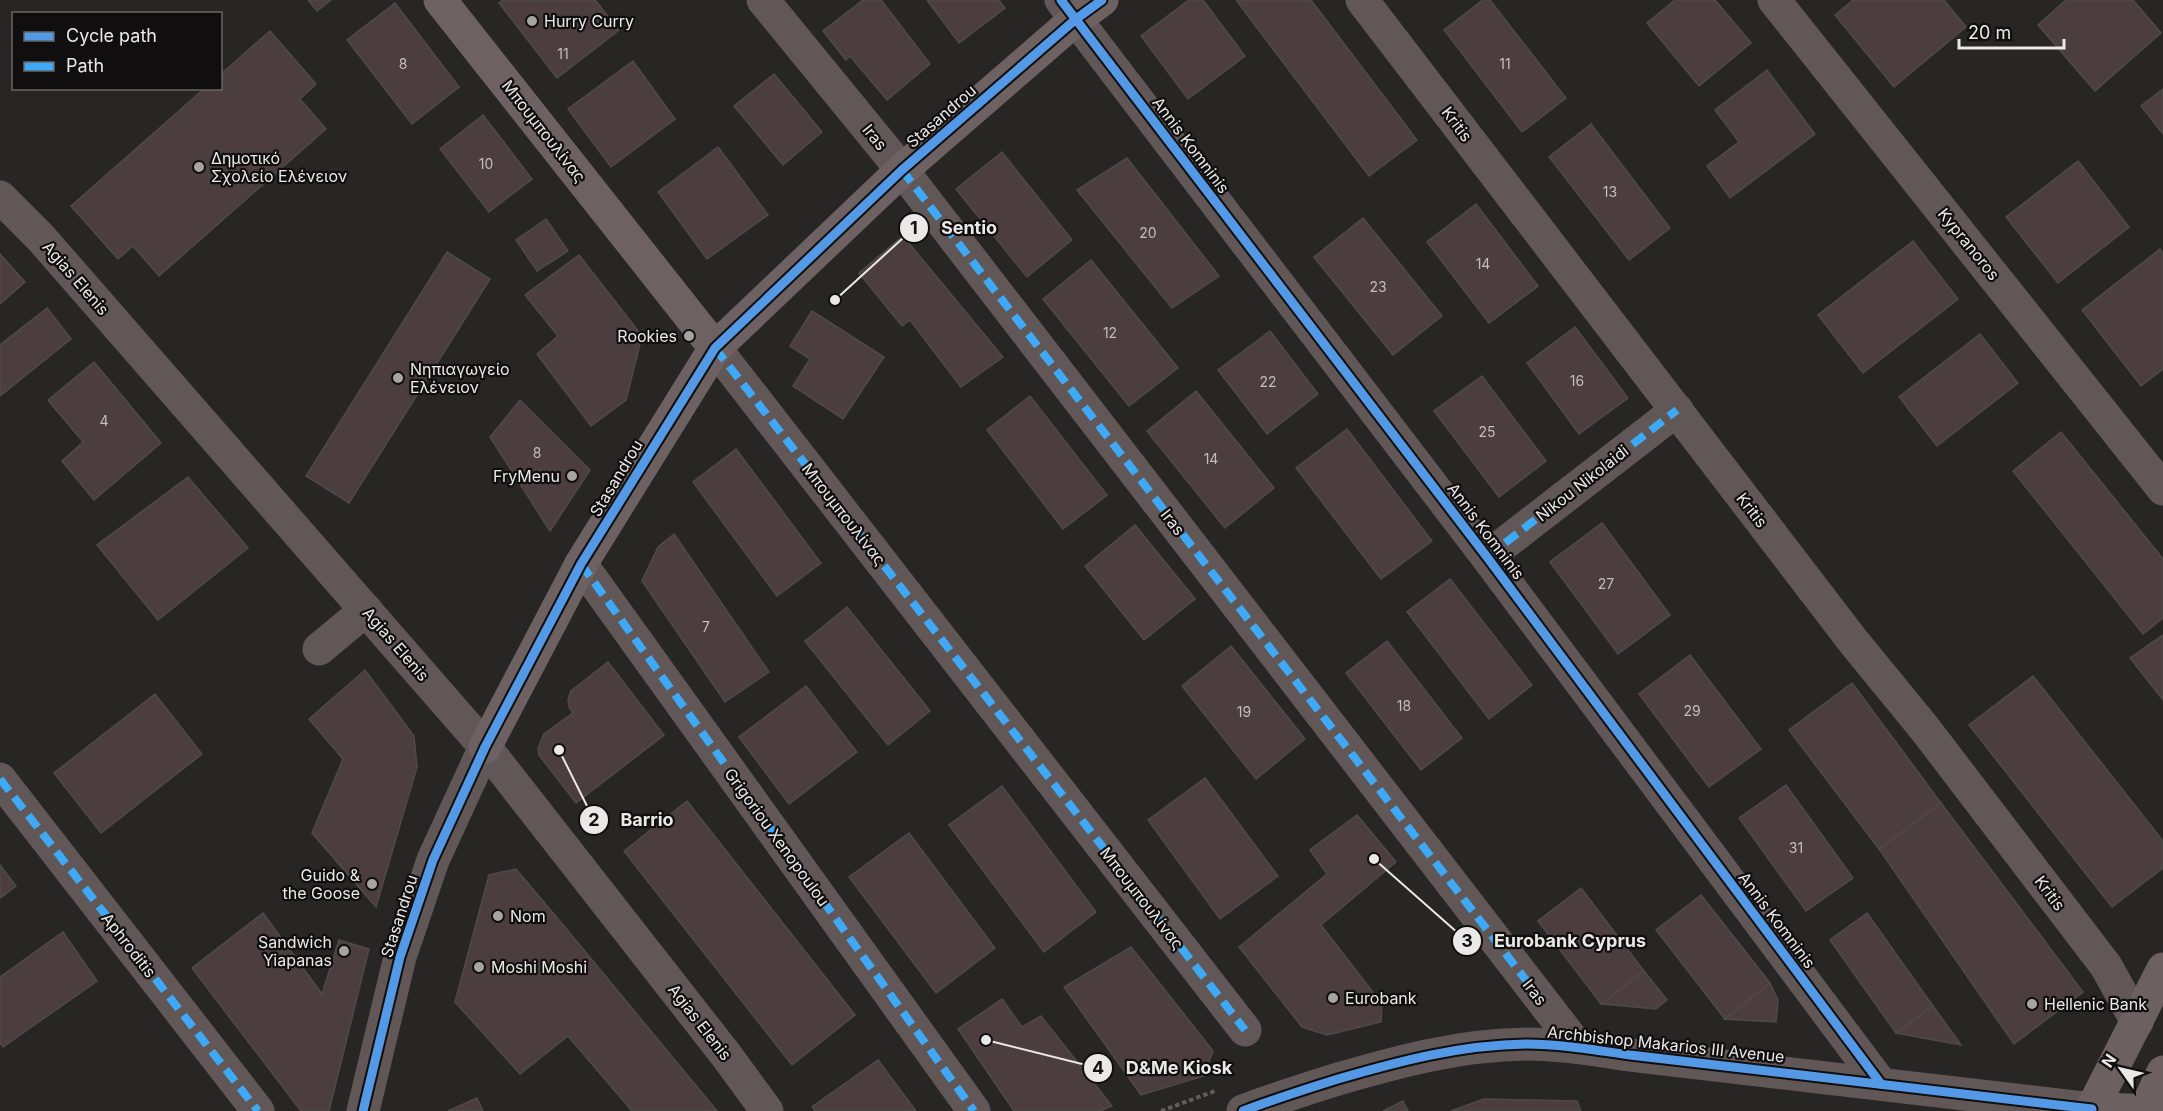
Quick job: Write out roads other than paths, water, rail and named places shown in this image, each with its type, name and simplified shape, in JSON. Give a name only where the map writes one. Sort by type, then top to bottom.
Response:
[{"type":"main road","points":[[2092,1110],[2163,969]]},
{"type":"main road","points":[[2145,1111],[2163,1072]]},
{"type":"main road","name":"Archbishop Makarios III Avenue","points":[[2092,1110],[2163,1111]]},
{"type":"street","name":"Μπουμπουλίνας","points":[[440,0],[716,348],[1245,1030]]},
{"type":"street","name":"Iras","points":[[763,0],[902,170],[1570,1037]]},
{"type":"street","name":"Stasandrou","points":[[363,1111],[400,957],[433,860],[485,747],[581,564],[716,348],[1068,10],[1102,0]]},
{"type":"street","name":"Kritis","points":[[1362,0],[1853,641],[1925,729],[2106,966],[2137,1022]]},
{"type":"street","name":"Kypranoros","points":[[1774,0],[2163,489]]},
{"type":"street","name":"Annis Komninis","points":[[1068,10],[1487,557],[1881,1084]]},
{"type":"street","name":"Agias Elenis","points":[[0,197],[41,238],[485,747],[726,1055],[767,1111]]},
{"type":"street","name":"Nikou Nikolaidi","points":[[1487,557],[1677,410]]},
{"type":"street","name":"Grigoriou Xenopoulou","points":[[581,564],[974,1111]]},
{"type":"street","points":[[320,649],[366,610]]},
{"type":"street","name":"Aphroditis","points":[[0,779],[258,1111]]},
{"type":"street","name":"Archbishop Makarios III Avenue","points":[[1243,1111],[1372,1069],[1451,1050],[1528,1044],[1570,1037],[1630,1055],[2092,1110]]},
{"type":"place","name":"Hurry Curry","points":[[532,21]]},
{"type":"place","name":"Δημοτικό Σχολείο Ελένειον","points":[[199,167]]},
{"type":"place","name":"Sentio","points":[[835,300]]},
{"type":"place","name":"Rookies","points":[[689,336]]},
{"type":"place","name":"Νηπιαγωγείο Ελένειον","points":[[398,378]]},
{"type":"place","name":"FryMenu","points":[[572,476]]},
{"type":"place","name":"Barrio","points":[[559,750]]},
{"type":"place","name":"Eurobank Cyprus","points":[[1374,859]]},
{"type":"place","name":"Guido & the Goose","points":[[372,884]]},
{"type":"place","name":"Nom","points":[[498,916]]},
{"type":"place","name":"Sandwich Yiapanas","points":[[344,951]]},
{"type":"place","name":"Moshi Moshi","points":[[479,967]]},
{"type":"place","name":"Eurobank","points":[[1333,998]]},
{"type":"place","name":"Hellenic Bank","points":[[2032,1004]]},
{"type":"place","name":"D&Me Kiosk","points":[[986,1040]]}]
